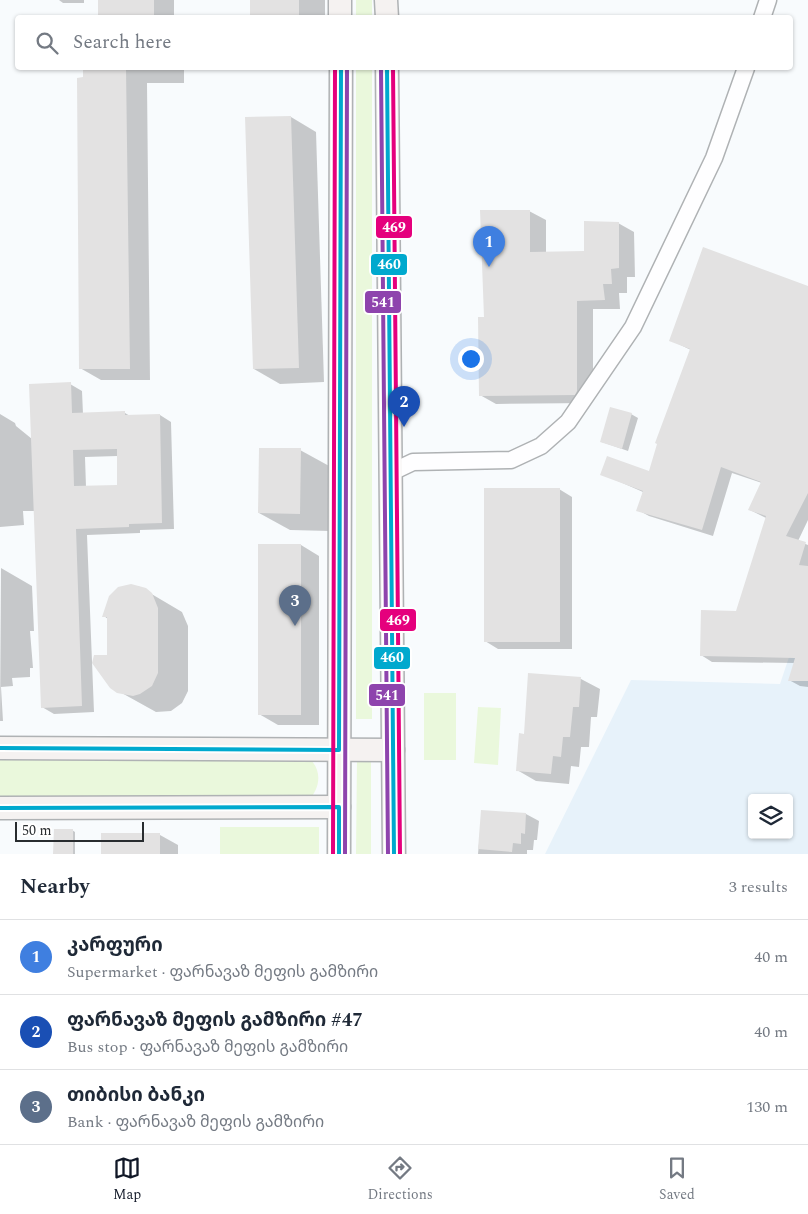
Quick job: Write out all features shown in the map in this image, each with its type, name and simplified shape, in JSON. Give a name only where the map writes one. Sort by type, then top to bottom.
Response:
[{"type":"main road","points":[[340,0],[340,15]]},
{"type":"main road","points":[[386,0],[387,15]]},
{"type":"main road","points":[[339,854],[340,70]]},
{"type":"main road","points":[[387,70],[394,854]]},
{"type":"main road","points":[[0,748],[393,750]]},
{"type":"main road","points":[[0,808],[339,807]]},
{"type":"street","points":[[763,15],[768,0]]},
{"type":"street","points":[[392,472],[413,462],[511,460],[541,446],[568,422],[633,327],[714,158],[745,70]]},
{"type":"shaded area","points":[[808,600],[808,854],[545,854],[631,680],[780,684]]},
{"type":"green space","points":[[356,0],[372,0],[372,15],[356,15]]},
{"type":"green space","points":[[356,70],[372,70],[372,719],[356,719]]},
{"type":"green space","points":[[424,693],[456,693],[456,760],[424,760]]},
{"type":"green space","points":[[478,707],[501,708],[498,765],[474,763]]},
{"type":"green space","points":[[0,755],[311,760],[317,770],[318,780],[316,790],[309,800],[0,801]]},
{"type":"green space","points":[[357,759],[370,760],[371,763],[371,854],[356,854]]},
{"type":"green space","points":[[220,827],[319,827],[319,854],[220,854]]},
{"type":"building","points":[[98,0],[154,0],[154,15],[98,15]]},
{"type":"building","points":[[250,0],[299,0],[299,15],[250,15]]},
{"type":"building","points":[[83,70],[126,70],[130,369],[79,369],[77,78],[83,77]]},
{"type":"building","points":[[291,116],[299,368],[253,369],[245,117]]},
{"type":"building","points":[[480,210],[530,210],[530,252],[584,251],[584,221],[619,222],[619,268],[611,269],[612,284],[603,284],[605,300],[577,301],[577,391],[575,395],[479,396],[478,317],[484,317]]},
{"type":"building","points":[[703,247],[808,286],[808,493],[786,536],[806,542],[799,565],[808,566],[808,681],[788,681],[795,658],[700,656],[701,610],[736,611],[766,516],[748,510],[761,482],[721,467],[702,530],[636,511],[643,491],[600,475],[607,456],[649,471],[657,444],[655,443],[690,349],[669,341]]},
{"type":"building","points":[[71,382],[72,413],[125,411],[125,415],[160,414],[162,523],[129,524],[129,527],[76,529],[82,706],[41,708],[29,384]],"holes":[[[117,449],[117,485],[74,486],[73,450]]]},
{"type":"building","points":[[610,407],[632,413],[622,449],[600,442]]},
{"type":"building","points":[[259,448],[301,448],[300,514],[258,513]]},
{"type":"building","points":[[484,488],[560,488],[560,642],[484,642]]},
{"type":"building","points":[[258,544],[301,544],[301,715],[258,715]]},
{"type":"building","points":[[131,584],[146,588],[152,593],[158,608],[158,673],[152,686],[133,696],[117,693],[110,688],[92,663],[94,655],[107,655],[107,617],[102,617],[109,596],[118,587]]},
{"type":"building","points":[[528,673],[581,677],[579,707],[573,707],[570,737],[563,737],[561,757],[553,756],[551,774],[516,771],[519,733],[524,734]]},
{"type":"building","points":[[481,810],[526,813],[525,834],[521,833],[521,844],[513,843],[512,852],[478,849]]},
{"type":"building","points":[[54,829],[73,829],[73,854],[53,854]]},
{"type":"building","points":[[101,833],[160,833],[160,854],[101,854]]},
{"type":"transit line","name":"469","points":[[333,854],[335,70]]},
{"type":"transit line","name":"460","points":[[0,748],[339,750],[341,70]]},
{"type":"transit line","name":"541","points":[[345,854],[347,70]]},
{"type":"transit line","name":"541","points":[[381,70],[388,854]]},
{"type":"transit line","name":"460","points":[[387,70],[394,854]]},
{"type":"transit line","name":"469","points":[[393,70],[400,854]]},
{"type":"transit line","name":"460","points":[[0,808],[339,807],[339,854]]},
{"type":"place","name":"კარფური","points":[[489,267]]},
{"type":"place","name":"ფარნავაზ მეფის გამზირი #47","points":[[404,427]]},
{"type":"place","name":"თიბისი ბანკი","points":[[295,626]]}]
